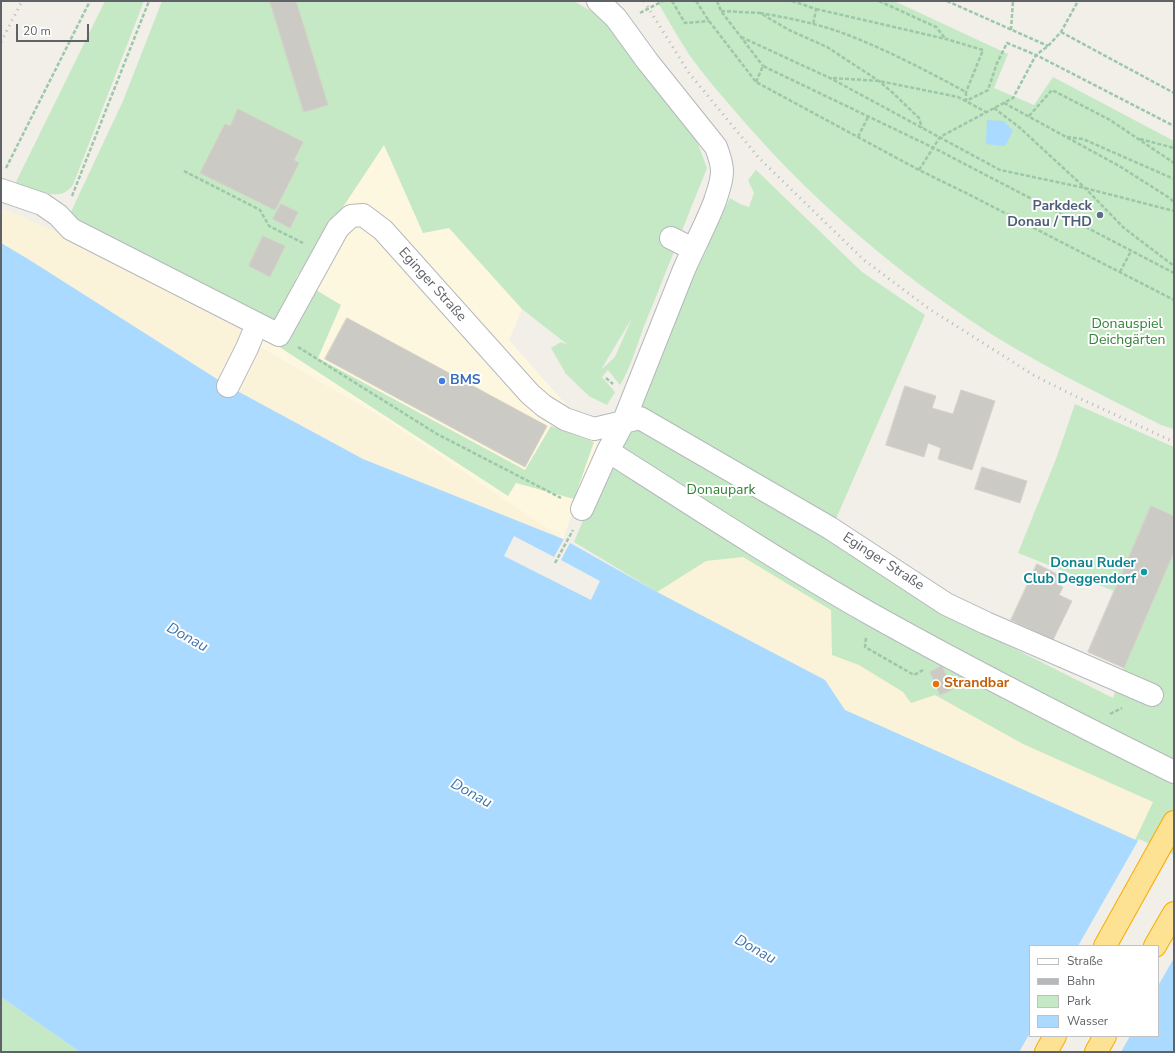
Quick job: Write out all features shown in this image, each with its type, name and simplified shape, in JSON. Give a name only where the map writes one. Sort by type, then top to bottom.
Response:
[{"type":"highway","points":[[1106,945],[1174,822]]},
{"type":"highway","points":[[1157,945],[1174,913]]},
{"type":"highway","points":[[1046,1052],[1054,1037]]},
{"type":"highway","points":[[1096,1052],[1104,1037]]},
{"type":"street","points":[[582,509],[608,451],[623,423],[693,249],[707,221],[720,185],[722,173],[722,164],[716,147],[648,62],[616,18],[598,1]]},
{"type":"street","points":[[3,180],[58,215],[71,229],[279,335]]},
{"type":"street","name":"Eginger Straße","points":[[279,335],[338,228],[351,216],[363,215],[383,230],[530,394],[544,406],[565,419],[594,430],[640,418],[830,528],[946,604],[986,623],[1152,695]]},
{"type":"street","points":[[671,238],[693,249]]},
{"type":"street","points":[[228,386],[257,324]]},
{"type":"street","points":[[608,451],[733,532],[867,612],[949,658],[1174,772]]},
{"type":"path","points":[[3,180],[39,103],[90,1]]},
{"type":"path","points":[[58,215],[73,193],[149,1]]},
{"type":"path","points":[[638,14],[662,1]]},
{"type":"path","points":[[672,1],[685,23],[709,21]]},
{"type":"path","points":[[696,1],[709,21],[756,82],[919,170],[1174,300]]},
{"type":"path","points":[[717,1],[721,11],[763,66],[934,148],[1174,273]]},
{"type":"path","points":[[792,1],[816,9],[946,38],[983,50],[966,92],[966,101]]},
{"type":"path","points":[[879,1],[936,27],[946,38]]},
{"type":"path","points":[[947,1],[1048,46]]},
{"type":"path","points":[[1011,30],[1013,1]]},
{"type":"path","points":[[919,170],[940,138],[1013,98],[1036,55],[1048,46],[1061,32],[1078,1]]},
{"type":"path","points":[[813,25],[816,9]]},
{"type":"path","points":[[721,11],[760,13],[794,19],[847,34],[900,57],[966,92]]},
{"type":"path","points":[[760,13],[789,30],[827,48],[879,81],[919,118],[922,128]]},
{"type":"path","points":[[1061,32],[1174,93]]},
{"type":"path","points":[[741,37],[830,78],[1000,170],[1085,188],[1174,211]]},
{"type":"path","points":[[966,101],[988,90],[997,63],[1007,43],[1036,55],[1174,126]]},
{"type":"path","points":[[756,82],[763,66]]},
{"type":"path","points":[[830,78],[879,81],[958,97],[986,112]]},
{"type":"path","points":[[1029,116],[1052,90],[1110,120],[1174,163]]},
{"type":"path","points":[[1004,103],[1121,167],[1174,202]]},
{"type":"path","points":[[994,108],[1019,127],[1085,188],[1124,228],[1174,266]]},
{"type":"path","points":[[858,138],[868,116]]},
{"type":"path","points":[[1066,137],[1083,139],[1174,179]]},
{"type":"path","points":[[1138,138],[1174,148]]},
{"type":"path","points":[[184,171],[260,210],[269,226],[325,254]]},
{"type":"path","points":[[1120,272],[1131,251]]},
{"type":"path","points":[[279,335],[437,434],[559,497]]},
{"type":"path","points":[[555,563],[582,509]]},
{"type":"shaded area","points":[[384,144],[423,233],[449,228],[522,309],[509,340],[598,441],[563,539],[388,421],[253,343],[318,223]]},
{"type":"green space","points":[[105,1],[144,1],[73,185],[64,193],[55,194],[43,193],[15,184]]},
{"type":"green space","points":[[162,1],[574,1],[601,17],[634,57],[697,141],[707,168],[624,379],[620,385],[608,370],[602,377],[615,392],[607,405],[589,396],[566,374],[551,348],[561,342],[568,345],[522,309],[449,228],[423,233],[384,145],[296,278],[341,305],[318,358],[525,470],[551,426],[594,442],[574,499],[516,483],[508,496],[258,333],[69,216],[123,101]],"holes":[[[632,318],[615,357],[602,369]]]},
{"type":"green space","name":"Donauspiel Deichgärten","points":[[657,1],[894,1],[1008,54],[994,88],[1034,105],[1053,77],[1174,141],[1174,429],[1161,425],[1064,376],[1016,349],[937,297],[875,249],[816,196],[760,140],[690,56]]},
{"type":"green space","name":"Donaupark","points":[[756,170],[862,272],[925,315],[835,521],[949,616],[1113,698],[1119,679],[1174,552],[1174,857],[844,710],[825,680],[657,592],[574,542],[607,463],[729,200],[730,198],[749,207],[754,193],[748,180]]},
{"type":"green space","points":[[1075,404],[1174,447],[1174,516],[1151,506],[1114,591],[1018,553],[1056,459]]},
{"type":"green space","points":[[1,997],[80,1052],[1,1052]]},
{"type":"sand","points":[[1,208],[96,249],[258,333],[253,344],[388,421],[563,539],[363,459],[228,386],[1,243]]},
{"type":"sand","points":[[743,557],[831,610],[832,655],[859,665],[903,692],[911,703],[935,695],[1023,744],[1153,802],[1135,840],[844,710],[825,680],[657,592],[706,561]]},
{"type":"water","points":[[987,120],[1004,121],[1013,131],[1005,146],[986,144]]},
{"type":"water","name":"Donau","points":[[1,243],[228,386],[363,459],[563,539],[657,592],[825,680],[845,710],[1174,857],[1174,1052],[80,1052],[1,997]]},
{"type":"pier","points":[[514,536],[554,557],[565,537],[571,541],[561,560],[600,581],[591,600],[504,556]]},
{"type":"pier","points":[[1139,839],[1174,855],[1174,958],[1159,984],[1159,945],[1079,945]]},
{"type":"pier","points":[[1029,1035],[1029,1037],[1129,1037],[1121,1052],[1019,1052]]},
{"type":"building","points":[[270,1],[296,1],[328,105],[304,112]]},
{"type":"building","points":[[238,109],[303,142],[294,160],[299,163],[275,210],[200,173],[225,124],[230,126]]},
{"type":"building","points":[[281,204],[298,212],[290,228],[273,219]]},
{"type":"building","points":[[263,236],[285,246],[270,277],[249,266]]},
{"type":"building","points":[[347,318],[547,426],[525,467],[325,359]]},
{"type":"building","points":[[905,386],[936,396],[932,408],[953,414],[961,390],[995,401],[972,470],[938,459],[941,448],[928,443],[924,457],[886,445]]},
{"type":"building","points":[[982,467],[1027,481],[1020,503],[975,489]]},
{"type":"building","name":"Donau Ruder Club Deggendorf","points":[[1151,506],[1174,516],[1174,552],[1124,668],[1088,652]]},
{"type":"building","points":[[1037,564],[1061,576],[1057,584],[1063,587],[1059,595],[1072,601],[1053,640],[1011,620]]},
{"type":"building","points":[[942,666],[952,690],[940,695],[930,672]]},
{"type":"railway","points":[[1,42],[22,1]]},
{"type":"railway","points":[[644,1],[689,73],[759,158],[864,260],[928,308],[1035,376],[1174,442]]},
{"type":"place","name":"Parkdeck Donau / THD","points":[[1100,215]]},
{"type":"place","name":"BMS","points":[[442,381]]},
{"type":"place","name":"Donau Ruder Club Deggendorf","points":[[1144,572]]},
{"type":"place","name":"Strandbar","points":[[936,684]]}]
